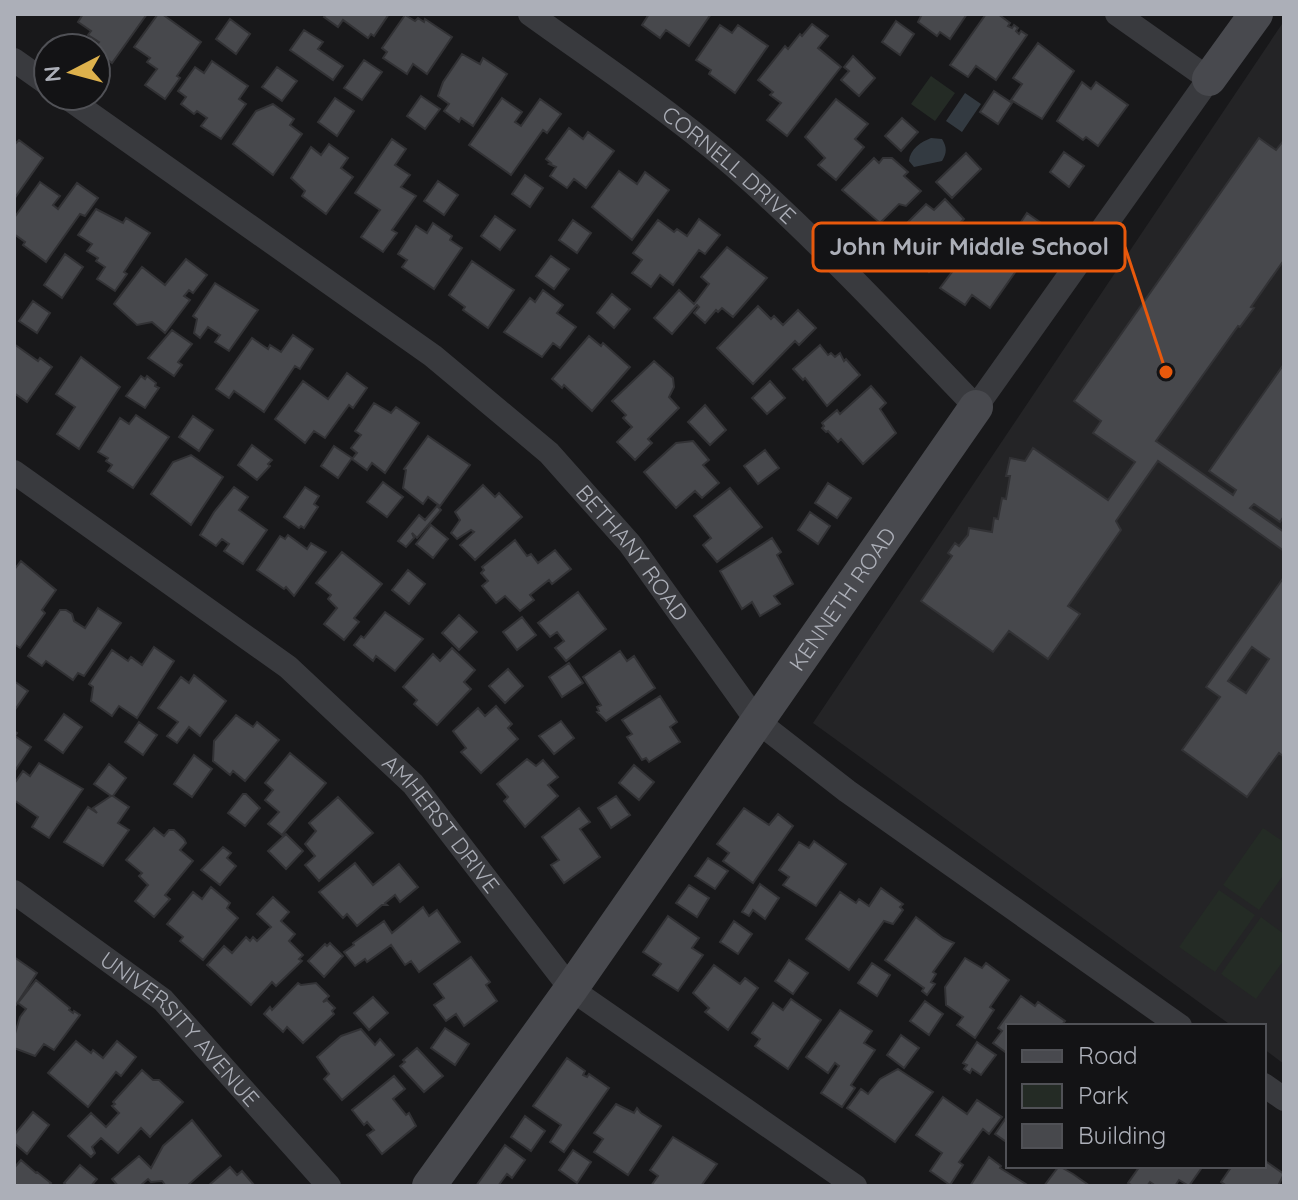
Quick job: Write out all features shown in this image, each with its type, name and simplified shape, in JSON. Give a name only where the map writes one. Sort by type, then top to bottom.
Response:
[{"type":"street","name":"CORNELL DRIVE","points":[[530,14],[658,105],[752,182],[870,296],[976,407]]},
{"type":"street","points":[[1117,14],[1209,79]]},
{"type":"street","name":"KENNETH ROAD","points":[[429,1186],[571,989],[976,407],[1256,14]]},
{"type":"street","points":[[14,60],[32,73]]},
{"type":"street","name":"BETHANY ROAD","points":[[88,112],[433,356],[549,453],[630,544],[757,721],[847,791],[1177,1024]]},
{"type":"street","name":"AMHERST DRIVE","points":[[14,472],[288,667],[413,784],[571,989],[855,1186]]},
{"type":"street","name":"UNIVERSITY AVENUE","points":[[14,892],[163,1000],[329,1186]]},
{"type":"street","points":[[1266,1086],[1284,1099]]},
{"type":"shaded area","points":[[1284,21],[1284,1064],[1266,1050],[1266,1024],[1229,1024],[813,723]]},
{"type":"shaded area","points":[[965,93],[981,104],[962,132],[946,121]]},
{"type":"shaded area","points":[[931,138],[944,142],[946,150],[942,161],[914,167],[909,161],[911,153]]},
{"type":"green space","points":[[931,76],[955,93],[935,121],[911,104]]},
{"type":"green space","points":[[1263,828],[1284,842],[1284,874],[1259,910],[1223,885]]},
{"type":"green space","points":[[1219,890],[1255,915],[1215,972],[1179,947]]},
{"type":"green space","points":[[1261,917],[1284,934],[1284,960],[1256,999],[1221,974]]},
{"type":"building","points":[[83,14],[147,14],[112,63],[112,32],[90,32],[78,22]]},
{"type":"building","points":[[158,14],[201,42],[165,99],[145,85],[157,69],[147,62],[150,58],[134,47]]},
{"type":"building","points":[[326,14],[389,14],[374,36],[371,34],[368,38],[343,20],[338,27],[324,17]]},
{"type":"building","points":[[649,14],[711,14],[689,46],[666,30],[660,38],[642,25]]},
{"type":"building","points":[[922,14],[967,14],[950,39],[940,32],[937,36],[918,22]]},
{"type":"building","points":[[986,14],[998,14],[1010,23],[1008,26],[1018,28],[1016,31],[1019,34],[1021,31],[1027,35],[996,80],[976,66],[968,77],[950,65]]},
{"type":"building","points":[[405,15],[415,21],[418,18],[424,22],[425,19],[452,37],[427,74],[413,64],[407,74],[383,58],[387,52],[382,48]]},
{"type":"building","points":[[230,19],[250,34],[236,54],[216,39]]},
{"type":"building","points":[[896,21],[914,34],[900,55],[882,42]]},
{"type":"building","points":[[812,24],[828,36],[818,48],[841,67],[787,136],[767,120],[781,103],[758,80],[785,46],[788,49]]},
{"type":"building","points":[[720,25],[732,33],[738,25],[768,46],[735,93],[696,60]]},
{"type":"building","points":[[304,30],[323,42],[318,49],[343,66],[333,80],[290,50]]},
{"type":"building","points":[[1038,43],[1074,71],[1042,119],[1011,100],[1022,84],[1013,78]]},
{"type":"building","points":[[462,54],[480,64],[483,58],[507,74],[473,126],[461,118],[459,122],[444,111],[449,104],[438,96],[443,82]]},
{"type":"building","points":[[853,56],[875,78],[859,96],[841,80],[849,71],[844,67]]},
{"type":"building","points":[[364,60],[382,72],[362,100],[344,88]]},
{"type":"building","points":[[212,61],[248,86],[239,99],[246,104],[221,139],[201,126],[207,118],[197,111],[194,114],[181,104],[186,97],[178,91],[195,67],[204,73]]},
{"type":"building","points":[[277,67],[297,81],[282,101],[262,87]]},
{"type":"building","points":[[1082,82],[1091,89],[1096,82],[1128,105],[1098,146],[1086,137],[1083,140],[1057,121]]},
{"type":"building","points":[[994,91],[1012,103],[998,124],[980,112]]},
{"type":"building","points":[[421,96],[440,109],[425,129],[407,116]]},
{"type":"building","points":[[335,98],[354,111],[337,136],[318,122]]},
{"type":"building","points":[[502,98],[522,112],[515,122],[521,126],[540,99],[561,114],[547,133],[543,130],[511,175],[469,145]]},
{"type":"building","points":[[836,99],[868,124],[855,139],[864,147],[836,180],[818,165],[825,158],[805,137]]},
{"type":"building","points":[[273,104],[294,119],[290,125],[302,134],[273,175],[233,144],[256,111]]},
{"type":"building","points":[[902,118],[918,132],[901,151],[885,136]]},
{"type":"building","points":[[569,128],[583,139],[588,132],[614,151],[586,188],[574,179],[567,188],[550,176],[556,167],[546,159]]},
{"type":"building","points":[[1259,138],[1276,150],[1284,140],[1284,260],[1251,307],[1254,308],[1156,441],[1233,495],[1236,490],[1209,471],[1284,364],[1284,516],[1280,522],[1254,504],[1250,508],[1284,532],[1284,551],[1158,461],[1116,521],[1121,530],[1068,606],[1080,614],[1048,659],[1009,631],[993,652],[921,601],[952,556],[948,553],[955,543],[959,546],[968,535],[969,528],[992,532],[1002,498],[1006,499],[1010,458],[1025,461],[1033,448],[1108,500],[1135,462],[1093,433],[1101,421],[1074,401]]},
{"type":"building","points":[[392,139],[406,149],[395,165],[410,175],[401,187],[416,196],[392,230],[397,233],[383,252],[361,237],[380,210],[355,193]]},
{"type":"building","points":[[19,140],[43,158],[14,199],[14,145]]},
{"type":"building","points":[[329,144],[348,158],[341,168],[353,177],[326,214],[302,196],[305,191],[291,178],[311,147],[321,155]]},
{"type":"building","points":[[1064,152],[1084,166],[1069,187],[1050,172]]},
{"type":"building","points":[[966,153],[981,169],[952,198],[936,182]]},
{"type":"building","points":[[874,158],[879,163],[883,158],[892,158],[908,172],[904,176],[921,191],[906,206],[899,204],[880,223],[842,190]]},
{"type":"building","points":[[619,171],[637,184],[645,172],[669,190],[632,240],[592,207]]},
{"type":"building","points":[[525,175],[543,188],[530,207],[512,194]]},
{"type":"building","points":[[438,181],[458,195],[444,215],[424,201]]},
{"type":"building","points":[[40,182],[60,196],[53,205],[58,209],[77,183],[98,198],[85,216],[80,214],[46,262],[14,234],[14,218]]},
{"type":"building","points":[[945,199],[964,219],[956,227],[963,234],[958,239],[960,241],[929,272],[905,249],[911,243],[899,231],[926,204],[934,210]]},
{"type":"building","points":[[96,209],[123,223],[126,218],[150,233],[115,291],[97,279],[105,267],[87,251],[92,244],[78,235]]},
{"type":"building","points":[[1027,213],[1047,227],[1034,246],[1015,231]]},
{"type":"building","points":[[495,216],[515,230],[500,250],[481,236]]},
{"type":"building","points":[[699,219],[720,235],[705,254],[699,250],[673,285],[660,275],[651,287],[632,273],[642,260],[633,253],[658,220],[674,232],[677,229],[687,236]]},
{"type":"building","points":[[573,220],[591,233],[577,253],[559,240]]},
{"type":"building","points":[[433,223],[452,236],[450,240],[462,248],[434,289],[402,267],[407,260],[398,254],[416,226],[427,233]]},
{"type":"building","points":[[727,247],[767,278],[733,317],[722,308],[718,312],[716,310],[705,323],[694,313],[699,307],[697,305],[672,334],[654,318],[679,290],[694,304],[709,284],[701,277]]},
{"type":"building","points":[[986,247],[1016,271],[990,308],[972,295],[965,305],[940,288],[967,252],[978,259]]},
{"type":"building","points":[[65,254],[83,267],[62,298],[44,285]]},
{"type":"building","points":[[551,256],[569,269],[554,289],[536,276]]},
{"type":"building","points":[[186,259],[207,275],[193,293],[189,290],[184,296],[190,300],[165,333],[152,322],[137,325],[114,304],[142,267],[165,285]]},
{"type":"building","points":[[472,261],[514,290],[488,328],[463,310],[465,307],[449,295]]},
{"type":"building","points":[[215,283],[258,310],[229,351],[215,342],[220,335],[208,327],[200,338],[194,333],[197,319],[193,316]]},
{"type":"building","points":[[543,290],[563,305],[557,313],[576,327],[560,348],[553,343],[542,357],[504,332],[530,298],[535,302]]},
{"type":"building","points":[[612,294],[630,309],[614,328],[597,313]]},
{"type":"building","points":[[33,301],[50,313],[37,333],[19,321]]},
{"type":"building","points":[[758,306],[771,319],[774,316],[783,325],[798,310],[816,328],[799,345],[795,341],[753,384],[717,348]]},
{"type":"building","points":[[172,330],[192,344],[178,362],[182,365],[174,376],[148,358]]},
{"type":"building","points":[[293,335],[313,349],[300,369],[295,366],[264,412],[234,391],[229,398],[216,389],[252,338],[268,349],[270,345],[281,352]]},
{"type":"building","points":[[589,336],[601,346],[603,343],[630,367],[592,411],[564,385],[562,388],[552,379]]},
{"type":"building","points":[[14,344],[52,367],[27,402],[14,393]]},
{"type":"building","points":[[820,345],[828,355],[831,353],[835,357],[840,353],[844,361],[846,359],[860,375],[827,406],[805,378],[803,380],[793,369]]},
{"type":"building","points":[[81,357],[120,387],[79,449],[57,434],[75,407],[56,394]]},
{"type":"building","points":[[654,361],[673,378],[674,387],[669,397],[679,408],[648,439],[652,443],[635,460],[617,442],[632,427],[623,418],[626,415],[612,401]]},
{"type":"building","points":[[347,373],[367,388],[353,408],[349,405],[325,438],[314,431],[305,443],[275,419],[303,381],[328,399]]},
{"type":"building","points":[[141,376],[145,379],[147,376],[159,388],[145,408],[126,396]]},
{"type":"building","points":[[770,381],[785,398],[767,414],[752,398]]},
{"type":"building","points":[[871,386],[886,403],[880,409],[896,433],[863,464],[841,439],[838,442],[822,428],[822,423],[837,410],[840,414]]},
{"type":"building","points":[[374,403],[391,413],[396,407],[419,423],[385,473],[372,463],[367,470],[352,459],[357,453],[351,448],[361,435],[355,431]]},
{"type":"building","points":[[705,405],[726,430],[710,445],[688,422]]},
{"type":"building","points":[[136,415],[169,437],[133,488],[108,471],[112,465],[106,461],[108,458],[98,452],[120,418],[129,424]]},
{"type":"building","points":[[193,416],[213,430],[199,451],[179,437]]},
{"type":"building","points":[[428,436],[470,465],[440,506],[428,497],[423,504],[403,488],[404,469]]},
{"type":"building","points":[[693,441],[709,460],[703,465],[719,483],[702,498],[695,491],[676,508],[644,472],[676,443]]},
{"type":"building","points":[[252,445],[272,460],[257,480],[238,465]]},
{"type":"building","points":[[334,446],[352,458],[338,478],[321,466]]},
{"type":"building","points":[[765,450],[779,468],[758,484],[744,466]]},
{"type":"building","points":[[191,455],[223,477],[191,525],[151,494],[173,462]]},
{"type":"building","points":[[383,482],[403,497],[387,517],[367,502]]},
{"type":"building","points":[[828,483],[851,498],[837,518],[815,503]]},
{"type":"building","points":[[483,485],[495,497],[499,493],[522,517],[475,560],[460,545],[474,532],[471,530],[457,539],[451,533],[460,520],[455,512]]},
{"type":"building","points":[[234,487],[248,497],[239,510],[267,530],[243,564],[224,551],[229,544],[222,539],[216,546],[200,535]]},
{"type":"building","points":[[305,487],[319,496],[314,504],[318,507],[304,528],[299,528],[284,517]]},
{"type":"building","points":[[730,488],[762,527],[717,562],[703,545],[711,538],[694,516]]},
{"type":"building","points":[[437,506],[441,510],[417,538],[412,533],[414,538],[406,547],[398,541],[419,515],[425,520]]},
{"type":"building","points":[[810,512],[830,526],[818,544],[798,530]]},
{"type":"building","points":[[431,525],[448,539],[433,558],[416,544]]},
{"type":"building","points":[[288,535],[307,549],[311,543],[326,552],[294,596],[286,587],[284,589],[257,570],[280,536],[285,539]]},
{"type":"building","points":[[772,538],[781,552],[777,555],[793,584],[774,596],[780,604],[760,616],[752,602],[742,609],[720,571]]},
{"type":"building","points":[[515,540],[527,556],[531,554],[538,563],[555,550],[571,569],[552,584],[549,580],[530,595],[534,600],[520,611],[505,596],[496,603],[482,586],[488,581],[481,573],[484,570],[482,567]]},
{"type":"building","points":[[342,552],[382,584],[354,618],[359,622],[344,640],[324,624],[337,608],[328,599],[331,595],[316,583]]},
{"type":"building","points":[[21,561],[56,590],[42,610],[45,613],[20,648],[14,644],[14,570]]},
{"type":"building","points":[[408,570],[425,584],[409,604],[392,590]]},
{"type":"building","points":[[1284,577],[1284,757],[1279,753],[1247,797],[1182,750],[1220,697],[1206,687]],"holes":[[[1252,647],[1269,659],[1246,693],[1228,681]]]},
{"type":"building","points":[[578,592],[606,629],[566,661],[555,648],[564,641],[557,632],[550,637],[538,623]]},
{"type":"building","points":[[98,608],[121,623],[84,676],[78,673],[73,680],[46,661],[42,666],[28,656],[60,610],[72,614],[74,621],[85,628]]},
{"type":"building","points":[[385,612],[423,639],[395,671],[376,656],[373,661],[354,645],[361,636],[364,638]]},
{"type":"building","points":[[459,615],[477,632],[459,650],[442,633]]},
{"type":"building","points":[[522,617],[536,635],[517,650],[503,632]]},
{"type":"building","points":[[154,647],[174,661],[137,718],[119,706],[112,716],[91,701],[93,687],[89,684],[112,650],[128,661],[131,657],[142,665]]},
{"type":"building","points":[[452,648],[475,670],[464,682],[471,689],[437,725],[414,704],[417,700],[403,687],[433,654],[440,661]]},
{"type":"building","points":[[620,651],[627,661],[634,656],[655,688],[606,721],[597,712],[597,707],[601,705],[583,677]]},
{"type":"building","points":[[569,663],[583,683],[562,697],[549,677]]},
{"type":"building","points":[[508,669],[523,686],[505,703],[489,686]]},
{"type":"building","points":[[194,675],[226,701],[200,736],[189,727],[177,743],[167,736],[178,722],[158,708],[181,677],[189,683]]},
{"type":"building","points":[[14,681],[28,691],[14,711]]},
{"type":"building","points":[[660,696],[677,722],[670,727],[680,742],[649,762],[646,758],[642,760],[627,737],[632,734],[622,720]]},
{"type":"building","points":[[496,706],[512,724],[508,728],[518,739],[481,773],[461,752],[466,748],[453,731],[478,708],[485,716]]},
{"type":"building","points":[[64,714],[82,727],[63,753],[45,740]]},
{"type":"building","points":[[236,715],[253,727],[257,722],[279,740],[245,781],[233,771],[230,775],[213,761],[214,741]]},
{"type":"building","points":[[561,721],[574,738],[554,754],[539,736]]},
{"type":"building","points":[[139,722],[157,735],[143,755],[125,742]]},
{"type":"building","points":[[14,731],[17,733],[15,736],[31,747],[14,772]]},
{"type":"building","points":[[290,753],[326,783],[282,835],[268,824],[279,812],[265,800],[273,790],[265,783]]},
{"type":"building","points":[[194,755],[212,769],[192,797],[174,784]]},
{"type":"building","points":[[527,759],[536,766],[543,760],[558,777],[548,785],[558,796],[525,827],[504,801],[508,797],[497,784]]},
{"type":"building","points":[[39,763],[83,789],[49,838],[32,827],[38,817],[14,800],[14,784],[23,771],[30,776]]},
{"type":"building","points":[[109,764],[126,778],[113,796],[129,807],[118,823],[129,830],[103,866],[64,842],[88,807],[97,813],[93,808],[111,796],[94,784]]},
{"type":"building","points":[[634,765],[654,782],[639,800],[619,783]]},
{"type":"building","points":[[243,794],[260,808],[245,826],[228,813]]},
{"type":"building","points":[[616,796],[630,815],[611,828],[598,808]]},
{"type":"building","points":[[338,797],[373,833],[319,881],[305,865],[315,856],[305,844],[316,831],[309,823]]},
{"type":"building","points":[[579,808],[590,822],[580,829],[600,857],[564,883],[551,865],[559,860],[542,837]]},
{"type":"building","points":[[744,808],[769,825],[778,814],[793,826],[753,883],[723,861],[729,853],[717,844]]},
{"type":"building","points":[[154,828],[164,836],[169,830],[174,830],[186,843],[180,850],[193,861],[165,895],[170,899],[154,917],[135,901],[148,885],[139,876],[142,873],[126,860]]},
{"type":"building","points":[[286,834],[303,851],[286,869],[268,851]]},
{"type":"building","points":[[814,841],[846,864],[816,906],[783,885],[789,877],[779,870],[799,842],[809,848]]},
{"type":"building","points":[[223,847],[231,853],[227,858],[236,866],[220,885],[201,870]]},
{"type":"building","points":[[708,858],[728,871],[715,889],[695,876]]},
{"type":"building","points":[[355,863],[373,885],[399,864],[418,887],[400,902],[395,895],[385,903],[387,905],[382,905],[357,926],[347,914],[343,918],[319,892]]},
{"type":"building","points":[[760,884],[779,898],[765,919],[753,910],[749,916],[742,912]]},
{"type":"building","points":[[689,885],[709,898],[697,917],[676,903]]},
{"type":"building","points":[[211,887],[230,903],[227,908],[238,918],[203,960],[180,941],[183,937],[167,924],[193,892],[202,899]]},
{"type":"building","points":[[881,888],[903,904],[900,907],[903,910],[893,924],[884,921],[849,970],[806,939],[840,892],[856,903],[859,899],[869,906]]},
{"type":"building","points":[[273,897],[289,912],[281,921],[295,934],[289,941],[303,955],[299,959],[302,961],[276,986],[272,982],[251,1005],[207,965],[224,946],[232,953],[246,937],[257,941],[271,927],[257,914]]},
{"type":"building","points":[[423,907],[429,916],[437,910],[460,942],[419,972],[411,961],[405,965],[391,945],[367,962],[365,959],[355,966],[344,952],[384,921],[392,933]]},
{"type":"building","points":[[668,916],[699,938],[692,948],[703,955],[678,991],[653,975],[661,964],[643,952]]},
{"type":"building","points":[[916,917],[954,943],[933,972],[936,974],[931,982],[935,984],[927,995],[922,991],[924,988],[885,960]]},
{"type":"building","points":[[734,921],[752,934],[738,954],[720,942]]},
{"type":"building","points":[[330,943],[343,956],[324,977],[308,961]]},
{"type":"building","points":[[14,957],[37,973],[14,1008]]},
{"type":"building","points":[[471,957],[490,982],[486,985],[497,1001],[464,1026],[456,1014],[446,1021],[434,1005],[444,998],[434,984]]},
{"type":"building","points":[[965,958],[982,968],[986,963],[1009,980],[990,1007],[994,1010],[975,1038],[957,1025],[963,1017],[946,1005],[945,987]]},
{"type":"building","points":[[789,960],[808,973],[793,994],[775,981]]},
{"type":"building","points":[[872,963],[890,975],[877,996],[858,983]]},
{"type":"building","points":[[714,965],[740,984],[745,978],[758,988],[728,1030],[705,1012],[709,1008],[693,993]]},
{"type":"building","points":[[36,980],[69,1010],[80,1015],[54,1050],[44,1044],[35,1056],[14,1048],[14,1037],[26,1009],[18,1003]]},
{"type":"building","points":[[298,983],[316,983],[329,996],[323,1002],[327,1000],[335,1008],[332,1011],[334,1014],[303,1043],[287,1027],[283,1032],[264,1014],[270,1007],[272,1010]]},
{"type":"building","points":[[1021,996],[1035,1006],[1038,1002],[1065,1021],[1063,1024],[1006,1024],[1006,1053],[993,1043],[1002,1031],[998,1028]]},
{"type":"building","points":[[373,997],[388,1013],[369,1030],[354,1013]]},
{"type":"building","points":[[791,999],[821,1020],[788,1069],[755,1046],[760,1039],[752,1033],[773,1003],[783,1010]]},
{"type":"building","points":[[925,1001],[943,1014],[929,1035],[910,1021]]},
{"type":"building","points":[[840,1010],[872,1031],[864,1043],[875,1050],[851,1085],[855,1088],[842,1107],[821,1093],[839,1066],[835,1063],[828,1073],[806,1057]]},
{"type":"building","points":[[445,1028],[469,1044],[455,1065],[431,1048]]},
{"type":"building","points":[[361,1029],[375,1045],[380,1039],[394,1055],[342,1100],[324,1079],[329,1074],[317,1057],[341,1036]]},
{"type":"building","points":[[901,1035],[919,1048],[904,1068],[887,1055]]},
{"type":"building","points":[[76,1041],[103,1058],[117,1041],[136,1057],[121,1076],[116,1072],[88,1107],[48,1073]]},
{"type":"building","points":[[977,1042],[996,1055],[981,1075],[972,1069],[970,1073],[964,1069],[967,1065],[963,1063]]},
{"type":"building","points":[[417,1048],[443,1076],[424,1092],[400,1066]]},
{"type":"building","points":[[567,1058],[585,1071],[583,1075],[587,1077],[589,1074],[609,1088],[564,1152],[550,1142],[561,1125],[533,1106]]},
{"type":"building","points":[[898,1069],[933,1092],[895,1142],[847,1108],[861,1089],[868,1094],[880,1079]]},
{"type":"building","points":[[142,1070],[153,1080],[159,1080],[183,1102],[150,1137],[141,1128],[118,1153],[101,1138],[92,1147],[95,1153],[91,1157],[68,1136],[91,1113],[106,1127],[119,1113],[112,1106],[115,1104],[113,1102]]},
{"type":"building","points":[[394,1076],[405,1089],[393,1099],[406,1115],[409,1113],[416,1126],[382,1154],[367,1135],[374,1130],[367,1122],[364,1125],[352,1110]]},
{"type":"building","points":[[943,1097],[967,1114],[977,1100],[1002,1117],[989,1134],[983,1129],[959,1162],[963,1165],[950,1185],[930,1171],[942,1153],[916,1135]]},
{"type":"building","points":[[616,1104],[634,1113],[637,1108],[661,1126],[628,1175],[594,1152],[603,1139],[594,1133]]},
{"type":"building","points":[[33,1112],[49,1125],[27,1154],[14,1143],[14,1135]]},
{"type":"building","points":[[525,1116],[545,1131],[531,1151],[511,1137]]},
{"type":"building","points":[[1006,1118],[1006,1142],[995,1134]]},
{"type":"building","points":[[192,1120],[221,1156],[187,1186],[166,1186],[162,1181],[151,1182],[148,1179],[140,1186],[118,1186],[112,1179],[139,1156],[151,1168],[163,1146]]},
{"type":"building","points":[[673,1137],[717,1164],[701,1186],[651,1186],[658,1176],[650,1170]]},
{"type":"building","points":[[505,1145],[525,1160],[512,1178],[507,1174],[498,1186],[476,1186]]},
{"type":"building","points":[[573,1150],[591,1162],[577,1183],[559,1170]]},
{"type":"building","points":[[989,1157],[1000,1168],[1029,1186],[970,1186]]},
{"type":"building","points":[[21,1160],[51,1183],[48,1186],[14,1186],[14,1168]]},
{"type":"building","points":[[1266,1161],[1284,1174],[1278,1186],[1227,1186],[1221,1182],[1231,1168],[1266,1168]]},
{"type":"building","points":[[80,1165],[97,1179],[91,1186],[67,1186],[64,1183]]},
{"type":"building","points":[[230,1167],[237,1175],[242,1171],[255,1186],[208,1186]]},
{"type":"building","points":[[1058,1168],[1062,1168],[1090,1186],[1044,1186]]},
{"type":"building","points":[[1139,1168],[1202,1168],[1189,1186],[1179,1180],[1175,1186],[1156,1186],[1150,1182],[1147,1186],[1133,1186],[1128,1183]]},
{"type":"place","name":"John Muir Middle School","points":[[1166,372]]}]
